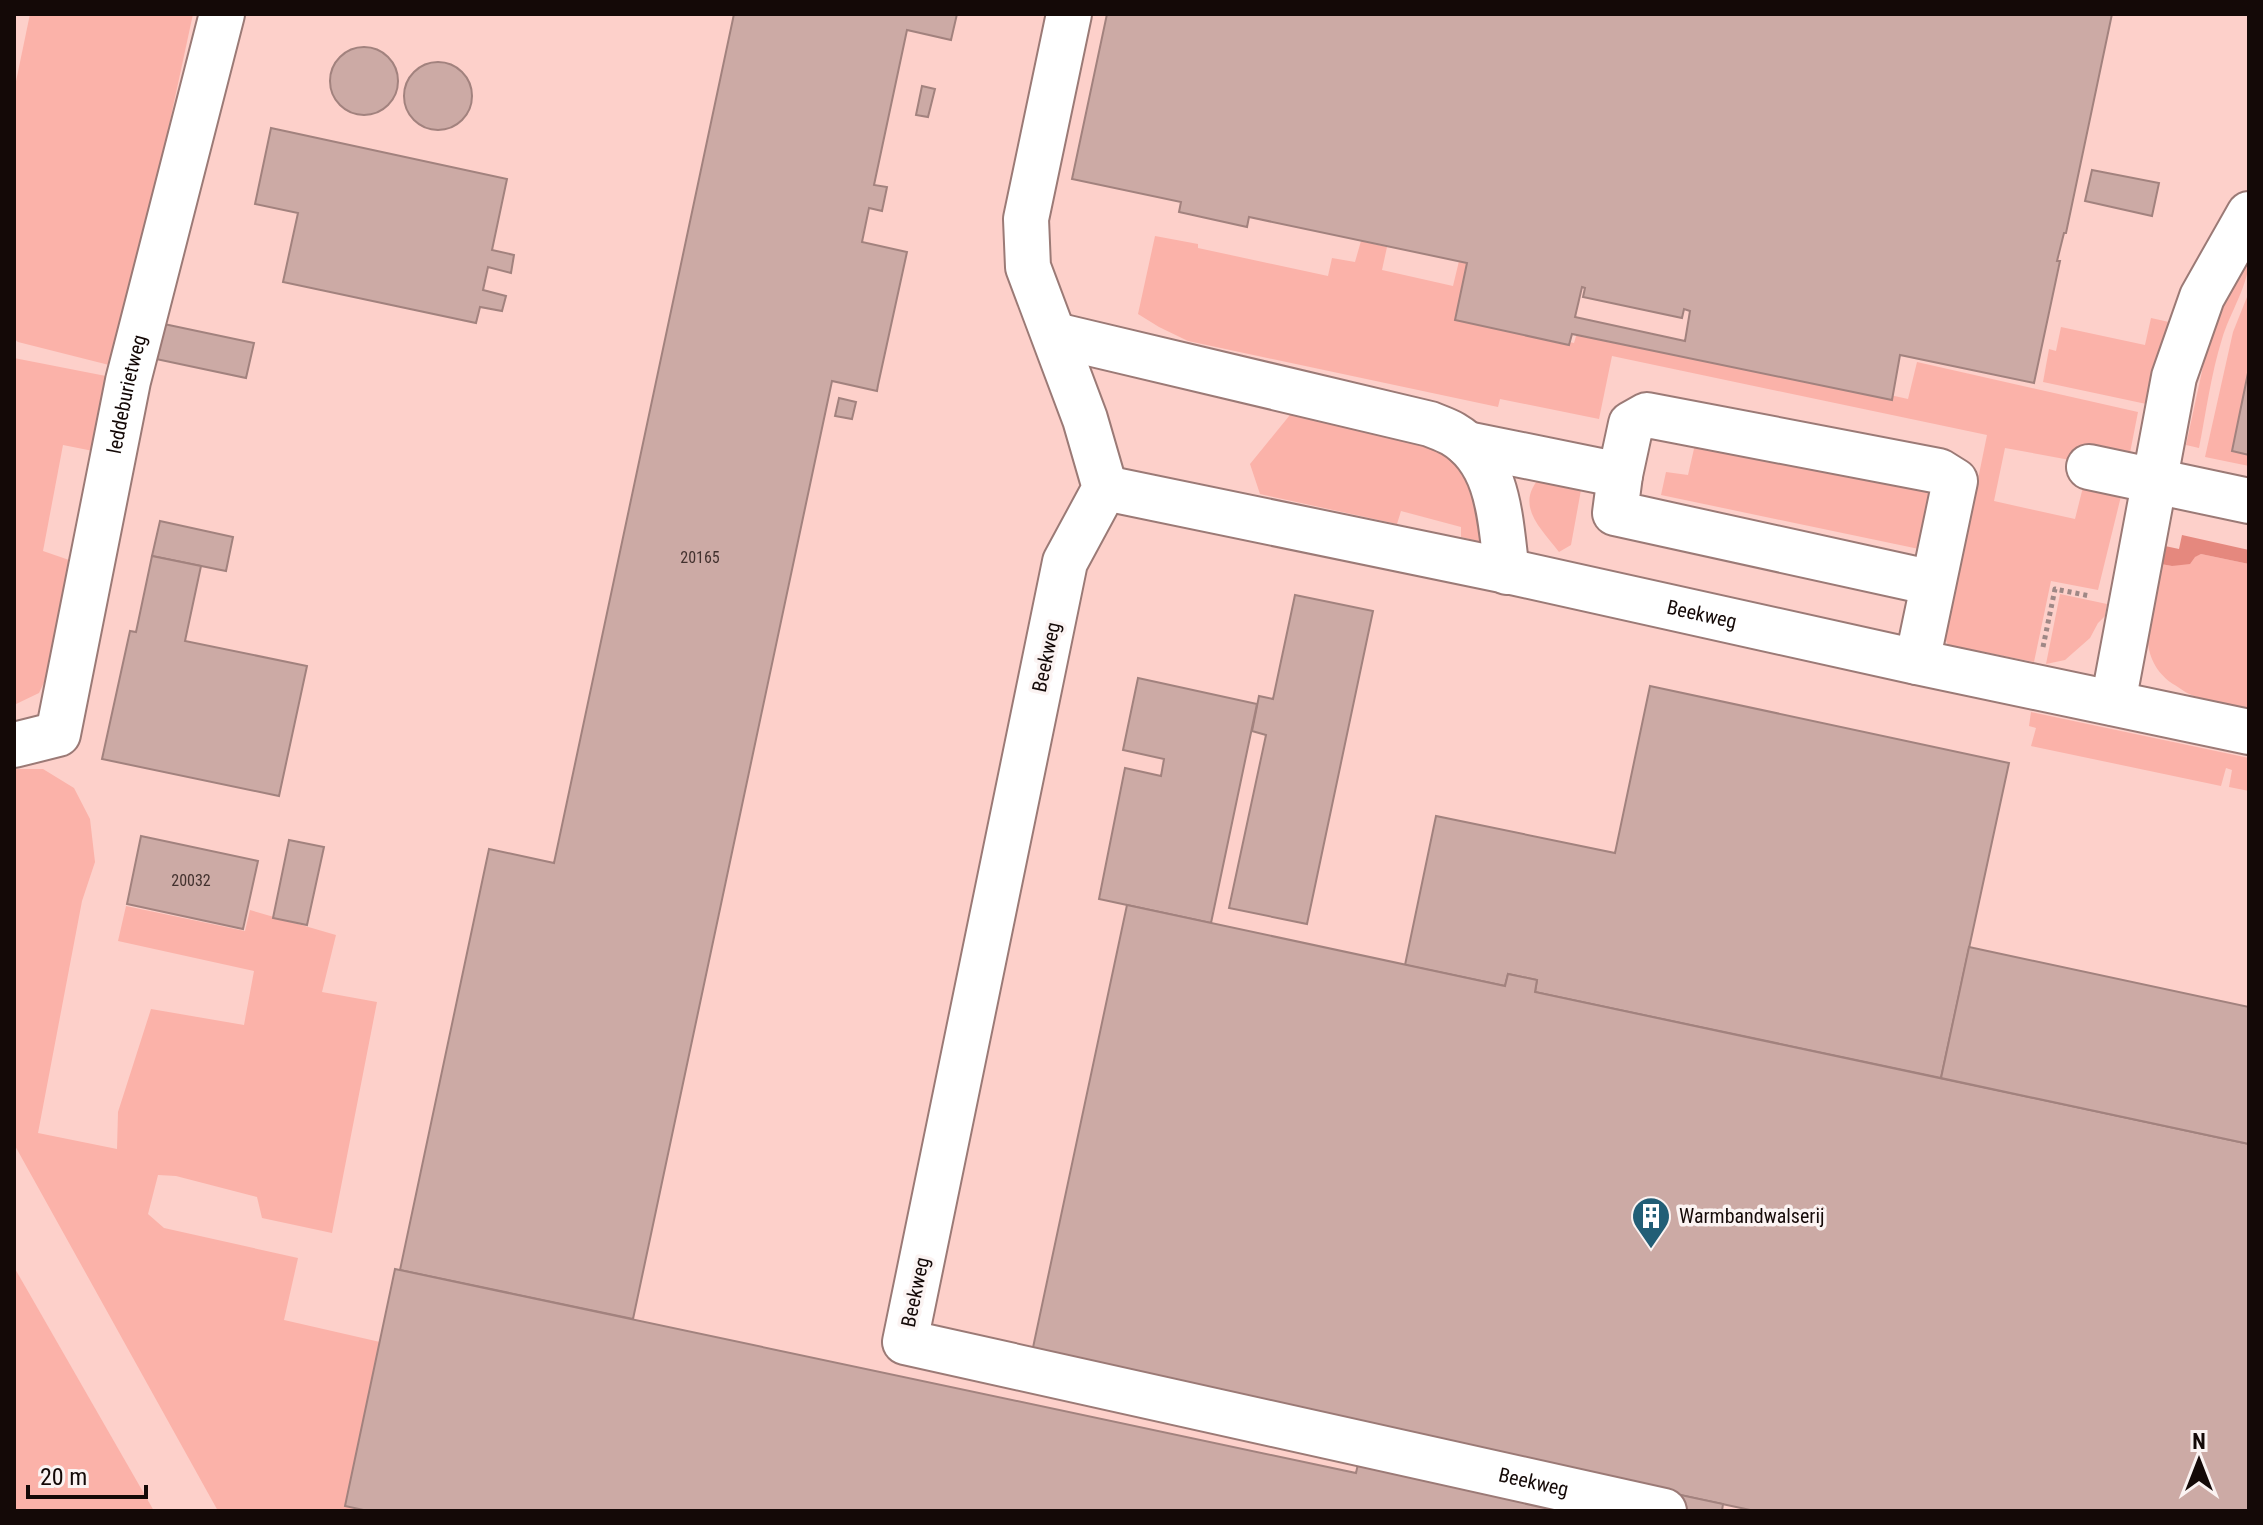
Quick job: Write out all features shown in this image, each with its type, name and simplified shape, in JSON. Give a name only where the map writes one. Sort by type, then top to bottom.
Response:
[{"type":"lane","name":"leddeburietweg","points":[[14,745],[58,734],[128,381],[222,14]]},
{"type":"lane","points":[[1069,14],[1026,219],[1028,267],[1085,419],[1105,488]]},
{"type":"lane","points":[[2113,703],[2174,377],[2202,297],[2249,214]]},
{"type":"lane","points":[[1055,335],[1430,424],[1452,433],[1467,444],[1487,469],[1496,492],[1507,572]]},
{"type":"lane","points":[[1917,662],[1955,481],[1939,471],[1647,415],[1631,424],[1615,513],[1933,583]]},
{"type":"lane","points":[[1467,444],[1620,475]]},
{"type":"lane","points":[[2089,467],[2249,501]]},
{"type":"lane","name":"Beekweg","points":[[1664,1511],[905,1342],[1065,562],[1105,488],[2249,732]]},
{"type":"path","points":[[2035,687],[2055,589],[2131,605]]},
{"type":"shaded area","points":[[14,14],[2249,14],[2249,1511],[14,1511]]},
{"type":"shaded area","points":[[30,14],[193,14],[117,367],[14,339],[14,91]]},
{"type":"shaded area","points":[[1155,236],[1328,276],[1332,258],[1355,262],[1361,241],[1387,247],[1382,270],[1453,286],[1459,261],[1479,266],[1468,321],[1574,343],[1579,326],[1908,399],[1917,362],[2138,412],[2128,463],[2073,451],[2070,460],[2005,448],[1994,501],[2075,519],[2085,479],[2123,488],[2098,590],[2051,581],[2034,662],[1948,645],[1941,629],[1987,435],[1612,356],[1599,419],[1500,399],[1498,407],[1188,341],[1138,314]]},
{"type":"shaded area","points":[[2249,258],[2246,278],[2218,352],[2199,448],[2186,445],[2209,339],[2218,312]]},
{"type":"shaded area","points":[[2249,292],[2249,369],[2232,451],[2249,455],[2249,466],[2205,457],[2233,332]]},
{"type":"shaded area","points":[[2151,318],[2169,322],[2151,405],[2043,382],[2049,349],[2056,351],[2061,327],[2145,345]]},
{"type":"shaded area","points":[[14,358],[111,377],[98,452],[63,445],[43,551],[72,561],[50,670],[39,693],[14,705]]},
{"type":"shaded area","points":[[1294,410],[1437,440],[1461,457],[1491,544],[1461,537],[1461,527],[1401,511],[1397,524],[1260,494],[1250,464]]},
{"type":"shaded area","points":[[1696,440],[1927,489],[1932,499],[1919,549],[1661,495],[1666,472],[1688,475]]},
{"type":"shaded area","points":[[1543,474],[1583,479],[1571,545],[1559,552],[1537,524],[1530,505],[1534,485]]},
{"type":"shaded area","points":[[2182,535],[2249,550],[2249,564],[2201,554],[2190,564],[2161,564],[2165,546],[2179,549]]},
{"type":"shaded area","points":[[2201,554],[2249,564],[2249,708],[2189,694],[2160,672],[2152,658],[2148,628],[2161,564],[2172,566]]},
{"type":"shaded area","points":[[2060,594],[2107,604],[2105,616],[2090,638],[2065,660],[2046,664]]},
{"type":"shaded area","points":[[2031,712],[2249,758],[2249,791],[2229,787],[2232,770],[2226,768],[2221,786],[2031,746],[2036,728],[2029,726]]},
{"type":"shaded area","points":[[14,769],[43,769],[74,788],[90,819],[95,862],[82,901],[38,1133],[117,1149],[118,1112],[151,1009],[244,1025],[254,971],[118,941],[126,906],[245,931],[250,910],[336,935],[322,992],[377,1002],[332,1233],[262,1218],[257,1197],[176,1176],[158,1175],[148,1214],[164,1228],[298,1258],[284,1320],[380,1342],[345,1506],[368,1511],[218,1511],[14,1144]]},
{"type":"shaded area","points":[[14,1267],[154,1511],[14,1511]]},
{"type":"building","points":[[734,14],[957,14],[951,40],[907,30],[874,185],[887,187],[882,211],[869,208],[862,242],[907,252],[877,391],[832,381],[633,1319],[400,1270],[489,849],[554,863]]},
{"type":"building","points":[[1107,14],[2112,14],[2066,233],[2057,261],[2060,261],[2034,383],[1900,355],[1892,400],[1572,334],[1569,345],[1455,320],[1467,263],[1249,217],[1247,227],[1179,212],[1181,202],[1072,179]],"holes":[[[1582,287],[1585,288],[1583,297],[1682,318],[1684,309],[1690,311],[1685,341],[1575,317]]]},
{"type":"building","points":[[364,47],[388,57],[398,81],[388,105],[364,115],[340,105],[330,81],[340,57]]},
{"type":"building","points":[[438,62],[462,72],[472,96],[462,120],[438,130],[414,120],[404,96],[414,72]]},
{"type":"building","points":[[922,86],[935,89],[928,117],[916,115]]},
{"type":"building","points":[[271,128],[507,179],[492,250],[514,255],[511,273],[488,267],[483,290],[506,296],[502,311],[480,307],[476,323],[283,282],[298,213],[255,204]]},
{"type":"building","points":[[2092,170],[2159,183],[2152,216],[2085,201]]},
{"type":"building","points":[[164,324],[254,343],[246,378],[156,359]]},
{"type":"building","points":[[2249,368],[2249,455],[2232,451]]},
{"type":"building","points":[[839,398],[856,402],[852,419],[835,416]]},
{"type":"building","points":[[160,521],[233,537],[226,571],[152,556]]},
{"type":"building","points":[[152,556],[201,566],[185,641],[307,666],[279,796],[102,759],[130,631],[136,632]]},
{"type":"building","points":[[1295,595],[1373,611],[1307,924],[1229,908],[1266,735],[1252,731],[1259,696],[1273,699]]},
{"type":"building","points":[[1138,678],[1257,704],[1211,923],[1099,899],[1125,768],[1161,776],[1164,759],[1123,750]]},
{"type":"building","points":[[1650,686],[2009,763],[1941,1078],[1535,992],[1537,980],[1508,974],[1505,986],[1405,965],[1436,816],[1615,853]]},
{"type":"building","points":[[141,836],[258,861],[243,929],[127,904]]},
{"type":"building","points":[[289,840],[324,847],[307,925],[273,918]]},
{"type":"building","name":"Warmbandwalserij","points":[[1127,905],[1505,986],[1508,974],[1537,980],[1535,992],[2249,1144],[2249,1511],[1755,1511],[1031,1357]]},
{"type":"building","points":[[1969,947],[2249,1007],[2249,1144],[1941,1078]]},
{"type":"building","points":[[395,1269],[1356,1473],[1366,1428],[1723,1504],[1722,1511],[368,1511],[345,1506]]},
{"type":"place","name":"Warmbandwalserij","points":[[1651,1250]]}]
